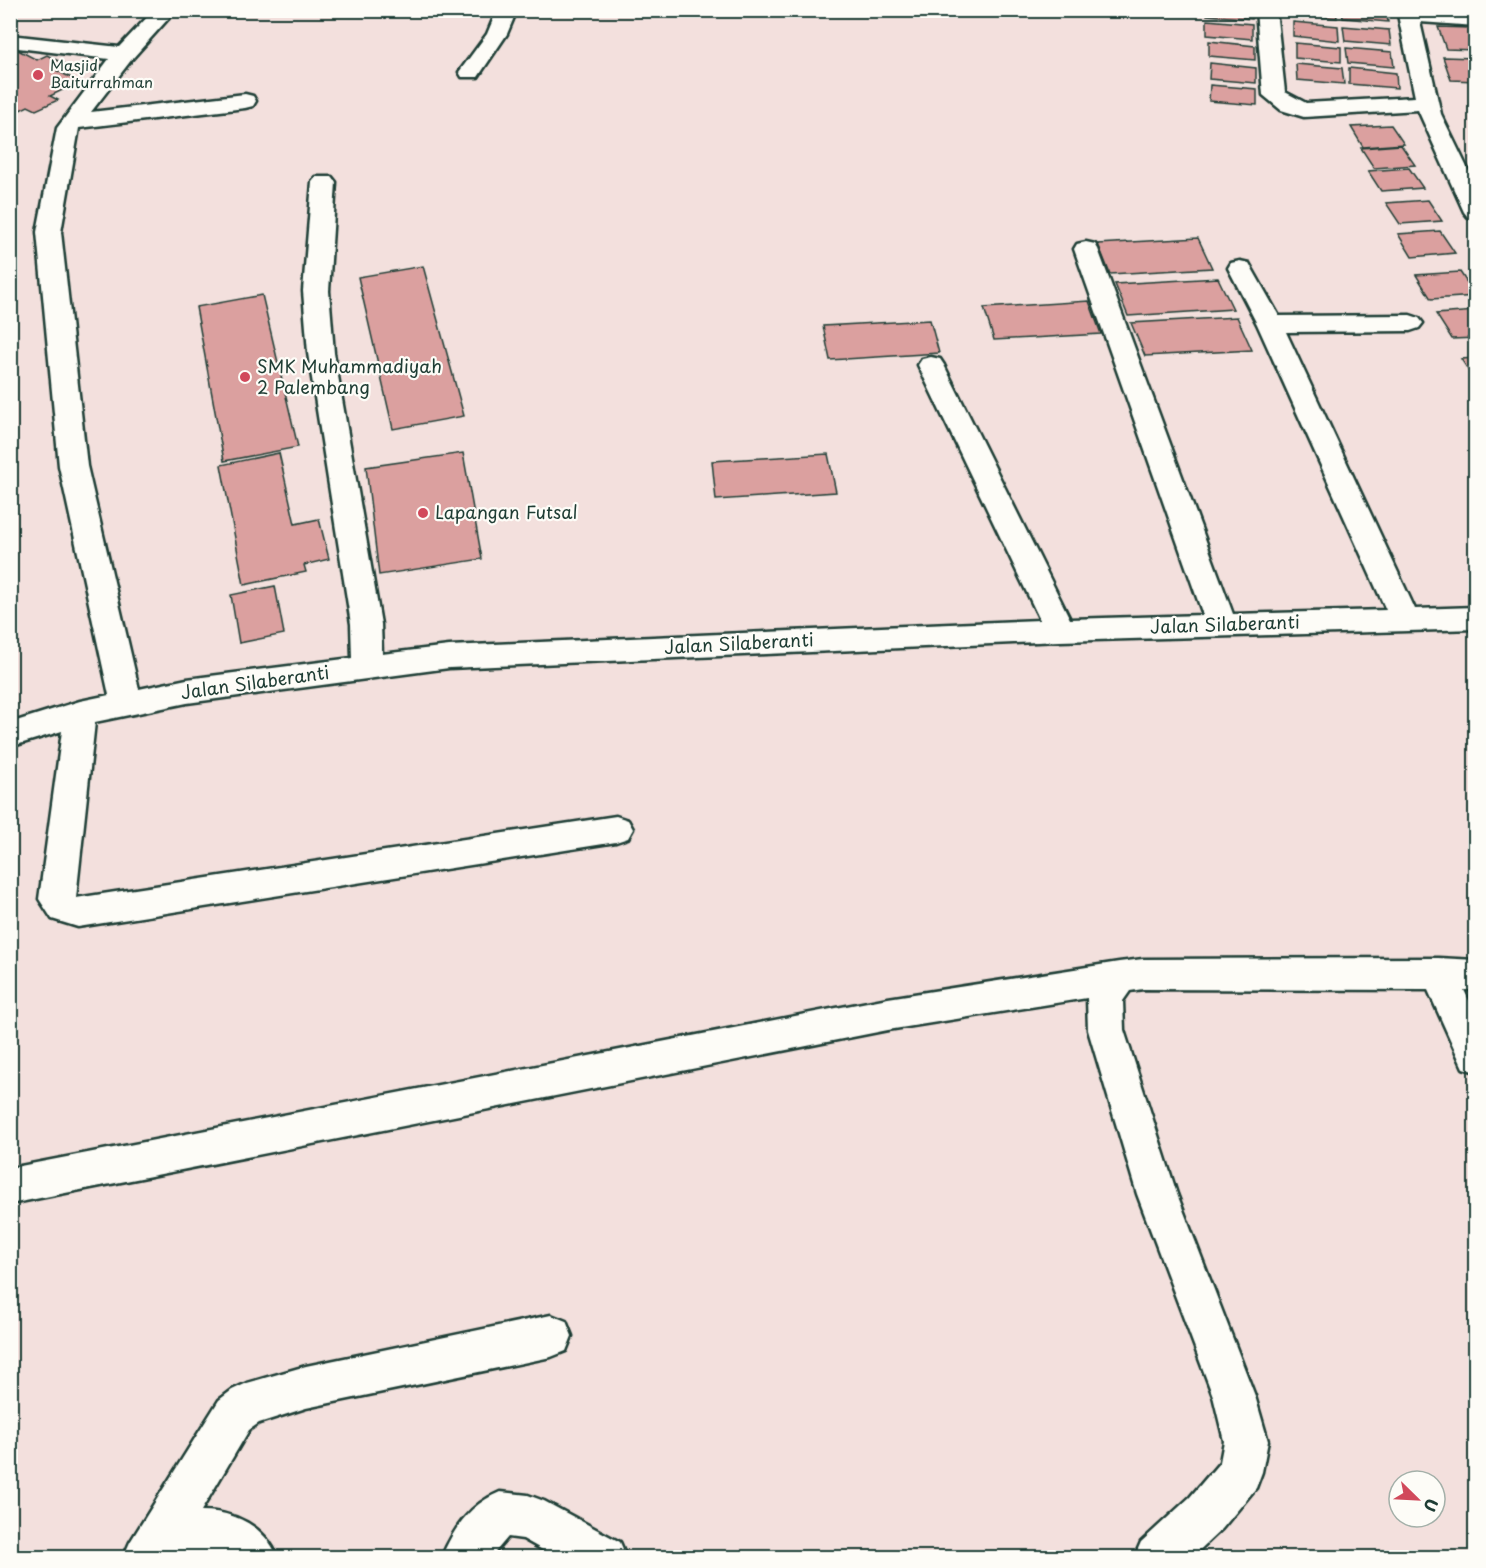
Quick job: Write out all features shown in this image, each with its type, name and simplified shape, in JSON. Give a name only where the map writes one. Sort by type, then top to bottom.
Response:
[{"type":"street","points":[[127,704],[73,466],[49,232],[68,128],[124,54],[166,10]]},
{"type":"street","points":[[470,72],[497,34],[507,10]]},
{"type":"street","points":[[1266,10],[1274,95],[1289,105],[1304,110],[1429,103]]},
{"type":"street","points":[[1476,20],[1408,13],[1430,114],[1476,212]]},
{"type":"street","points":[[10,41],[124,54]]},
{"type":"street","points":[[74,121],[245,101]]},
{"type":"street","points":[[324,182],[316,291],[321,353],[366,624],[366,651],[369,668]]},
{"type":"street","points":[[1086,249],[1221,624]]},
{"type":"street","points":[[1240,268],[1270,324],[1405,620]]},
{"type":"street","points":[[1270,324],[1410,323]]},
{"type":"street","points":[[931,365],[1060,630]]},
{"type":"street","name":"Jalan Silaberanti","points":[[10,735],[80,713],[187,692],[449,657],[1060,630],[1476,618]]},
{"type":"street","points":[[80,713],[56,899],[64,909],[78,913],[616,829]]},
{"type":"street","points":[[10,1186],[888,1014],[1119,977],[1143,974],[1438,973],[1476,975]]},
{"type":"street","points":[[1438,973],[1476,1056]]},
{"type":"street","points":[[1119,977],[1105,999],[1106,1030],[1157,1194],[1234,1396],[1246,1441],[1240,1472],[1206,1513],[1157,1557]]},
{"type":"street","points":[[152,1548],[234,1415],[247,1405],[306,1387],[551,1336]]},
{"type":"street","points":[[464,1557],[479,1533],[500,1514],[528,1517],[604,1557]]},
{"type":"street","points":[[152,1548],[209,1530],[246,1545],[255,1557]]},
{"type":"building","points":[[1207,10],[1252,10],[1252,19],[1207,15]]},
{"type":"building","points":[[1292,10],[1336,10],[1337,18],[1292,14]]},
{"type":"building","points":[[1342,10],[1386,10],[1388,22],[1343,18]]},
{"type":"building","points":[[1207,20],[1252,24],[1252,39],[1207,35]]},
{"type":"building","points":[[1293,22],[1338,26],[1339,41],[1293,36]]},
{"type":"building","points":[[1343,26],[1389,30],[1391,45],[1345,41]]},
{"type":"building","points":[[1438,27],[1469,28],[1476,50],[1446,49]]},
{"type":"building","points":[[1209,41],[1255,46],[1255,60],[1209,56]]},
{"type":"building","points":[[1295,43],[1341,47],[1341,62],[1295,58]]},
{"type":"building","name":"Masjid Baiturrahman","points":[[14,48],[37,60],[47,55],[64,64],[54,69],[79,82],[50,96],[58,100],[36,110],[28,106],[10,115],[10,50]]},
{"type":"building","points":[[1346,48],[1392,52],[1394,67],[1348,63]]},
{"type":"building","points":[[1443,57],[1475,58],[1476,81],[1451,80]]},
{"type":"building","points":[[1210,63],[1256,68],[1256,83],[1209,79]]},
{"type":"building","points":[[1296,64],[1342,68],[1344,84],[1297,80]]},
{"type":"building","points":[[1349,68],[1396,73],[1397,88],[1349,84]]},
{"type":"building","points":[[1210,85],[1257,89],[1257,105],[1209,101]]},
{"type":"building","points":[[1391,125],[1404,144],[1363,147],[1351,127]]},
{"type":"building","points":[[1401,145],[1415,165],[1374,168],[1361,148]]},
{"type":"building","points":[[1409,168],[1423,188],[1381,191],[1368,171]]},
{"type":"building","points":[[1428,200],[1442,221],[1400,224],[1386,203]]},
{"type":"building","points":[[1440,231],[1455,253],[1412,257],[1398,234]]},
{"type":"building","points":[[1198,238],[1212,268],[1110,274],[1098,244]]},
{"type":"building","name":"SMK Muhammadiyah 2 Palembang","points":[[423,266],[464,416],[393,429],[358,277]]},
{"type":"building","points":[[1460,272],[1476,296],[1431,299],[1416,275]]},
{"type":"building","points":[[1218,278],[1233,309],[1128,316],[1115,284]]},
{"type":"building","name":"SMK Muhammadiyah 2 Palembang","points":[[262,295],[298,447],[224,461],[196,307]]},
{"type":"building","points":[[1089,301],[1101,334],[994,340],[984,308]]},
{"type":"building","points":[[1476,311],[1476,338],[1452,339],[1436,314]]},
{"type":"building","points":[[1237,317],[1252,350],[1145,356],[1131,323]]},
{"type":"building","points":[[930,320],[939,353],[830,360],[823,326]]},
{"type":"building","points":[[1476,358],[1476,382],[1461,359]]},
{"type":"building","points":[[279,453],[295,524],[319,519],[329,559],[304,565],[306,572],[244,585],[221,465]]},
{"type":"building","name":"Lapangan Futsal","points":[[463,453],[482,559],[379,575],[366,467]]},
{"type":"building","points":[[828,454],[836,492],[716,500],[712,461]]},
{"type":"building","points":[[275,586],[284,634],[239,643],[231,595]]},
{"type":"place","name":"Masjid Baiturrahman","points":[[38,75]]},
{"type":"place","name":"SMK Muhammadiyah 2 Palembang","points":[[245,377]]},
{"type":"place","name":"Lapangan Futsal","points":[[423,513]]}]
